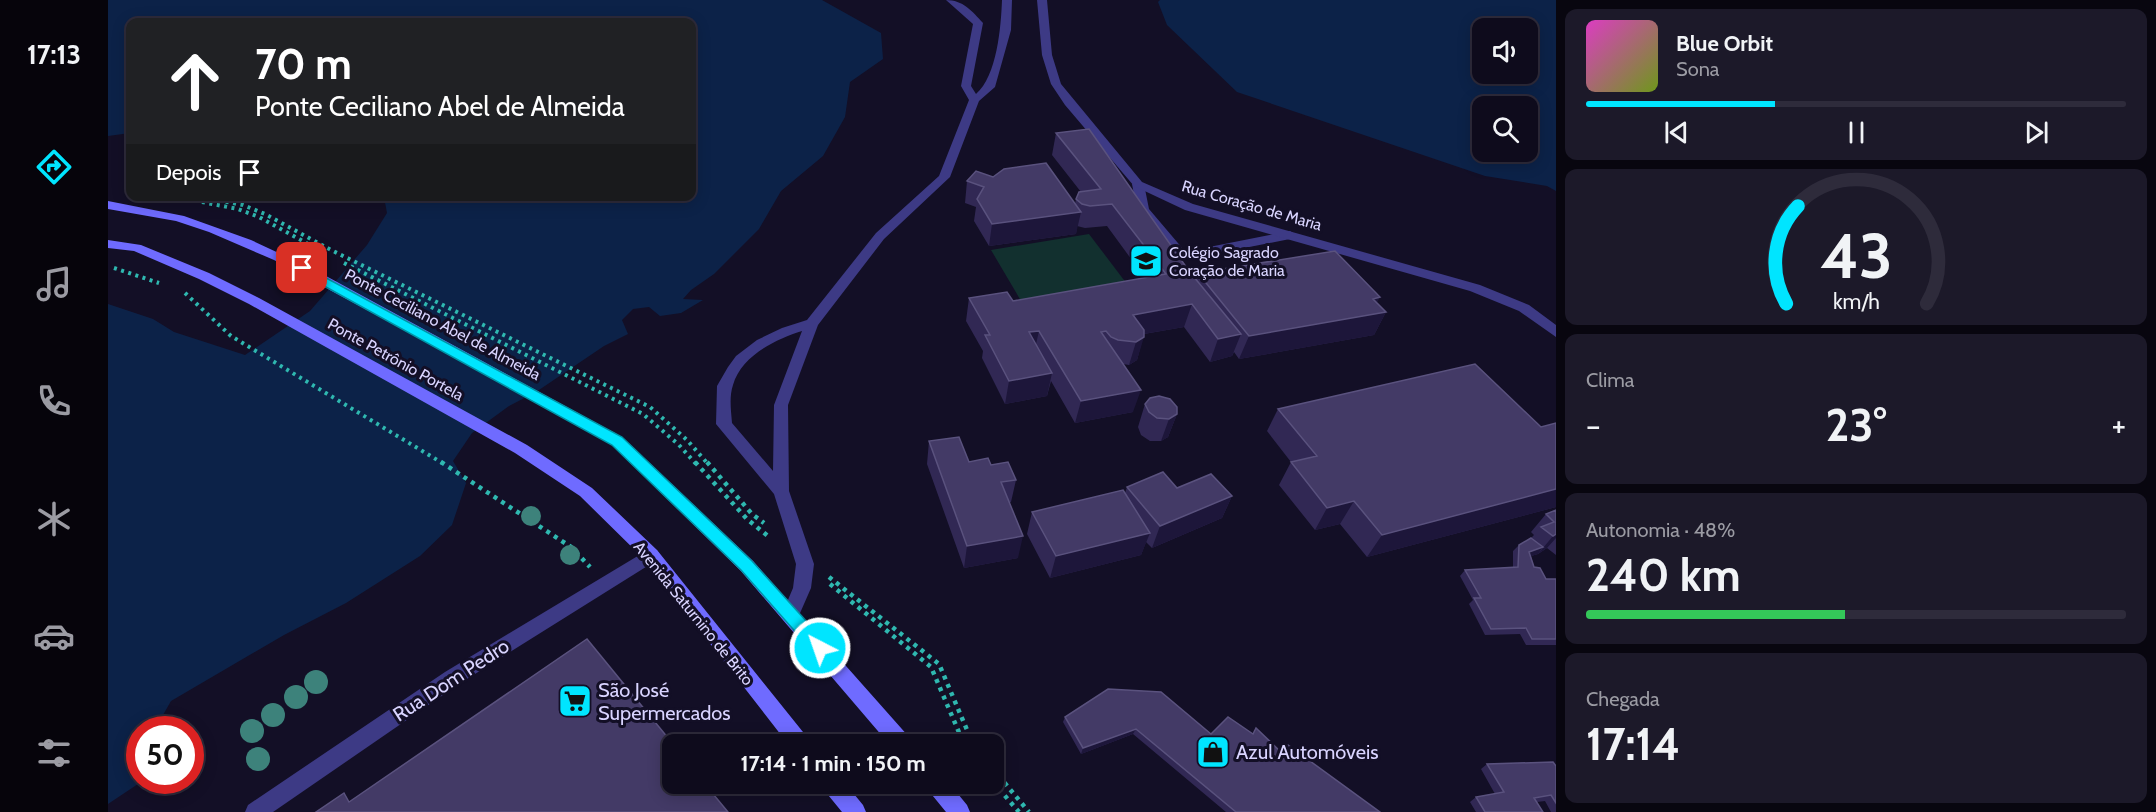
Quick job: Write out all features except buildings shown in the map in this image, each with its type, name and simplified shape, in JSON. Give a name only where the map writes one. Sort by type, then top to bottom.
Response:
[{"type":"main road","name":"Ponte Ceciliano Abel de Almeida","points":[[108,205],[142,208],[196,222],[256,244],[617,441],[747,566],[791,614]]},
{"type":"main road","name":"Ponte Petrônio Portela","points":[[108,243],[137,248],[204,276],[254,301],[521,449]]},
{"type":"main road","name":"Avenida Saturnino de Brito","points":[[521,449],[586,492],[651,555],[792,734]]},
{"type":"main road","points":[[791,614],[893,734]]},
{"type":"main road","points":[[840,794],[856,812]]},
{"type":"main road","points":[[944,794],[960,812]]},
{"type":"street","points":[[951,0],[962,6],[978,23],[966,86],[974,100]]},
{"type":"street","points":[[791,614],[802,588],[805,564],[781,491],[782,405],[812,324],[880,236],[944,177],[974,100],[990,87],[1006,30],[1007,0]]},
{"type":"street","name":"Rua Coração de Maria","points":[[1042,0],[1047,55],[1056,84],[1069,104],[1138,184],[1189,207],[1475,288],[1524,308],[1554,330]]},
{"type":"street","points":[[1138,184],[1143,210],[1179,252],[1191,254],[1290,235]]},
{"type":"street","points":[[781,491],[724,424],[726,383],[747,352],[792,327],[812,324]]},
{"type":"street","name":"Rua Dom Pedro","points":[[255,812],[452,678],[651,555]]},
{"type":"path","points":[[205,201],[259,217],[324,253],[593,389]]},
{"type":"path","points":[[212,201],[243,205],[265,214],[332,250],[650,407],[687,440],[752,514],[769,528]]},
{"type":"path","points":[[108,266],[160,284]]},
{"type":"path","points":[[181,290],[231,336],[468,479],[571,547],[606,583]]},
{"type":"path","points":[[827,575],[939,664],[970,734]]},
{"type":"path","points":[[1004,782],[1029,812]]},
{"type":"path","points":[[1003,794],[1019,812]]},
{"type":"green space","points":[[1089,234],[1130,288],[1024,306],[991,250]]},
{"type":"water","points":[[108,0],[822,0],[881,33],[883,59],[850,82],[845,117],[823,156],[781,191],[759,229],[714,274],[691,290],[683,299],[703,300],[681,313],[660,316],[649,307],[633,309],[622,320],[628,334],[604,346],[536,392],[509,406],[472,433],[453,461],[466,483],[452,525],[420,556],[346,603],[284,635],[171,701],[162,716],[126,716],[126,792],[108,804],[108,304],[153,319],[174,332],[245,355],[310,311],[367,245],[387,213],[385,201],[696,201],[696,18],[126,18],[126,134],[108,136]]},
{"type":"water","points":[[1160,0],[1556,0],[1556,191],[1547,186],[1485,176],[1237,92],[1167,25],[1158,2]]},
{"type":"place","name":"Colégio Sagrado Coração de Maria","points":[[1146,261]]},
{"type":"place","name":"São José Supermercados","points":[[575,701]]},
{"type":"place","name":"Azul Automóveis","points":[[1213,752]]},
{"type":"route","points":[[302,268],[617,441],[747,566],[820,648]]}]
